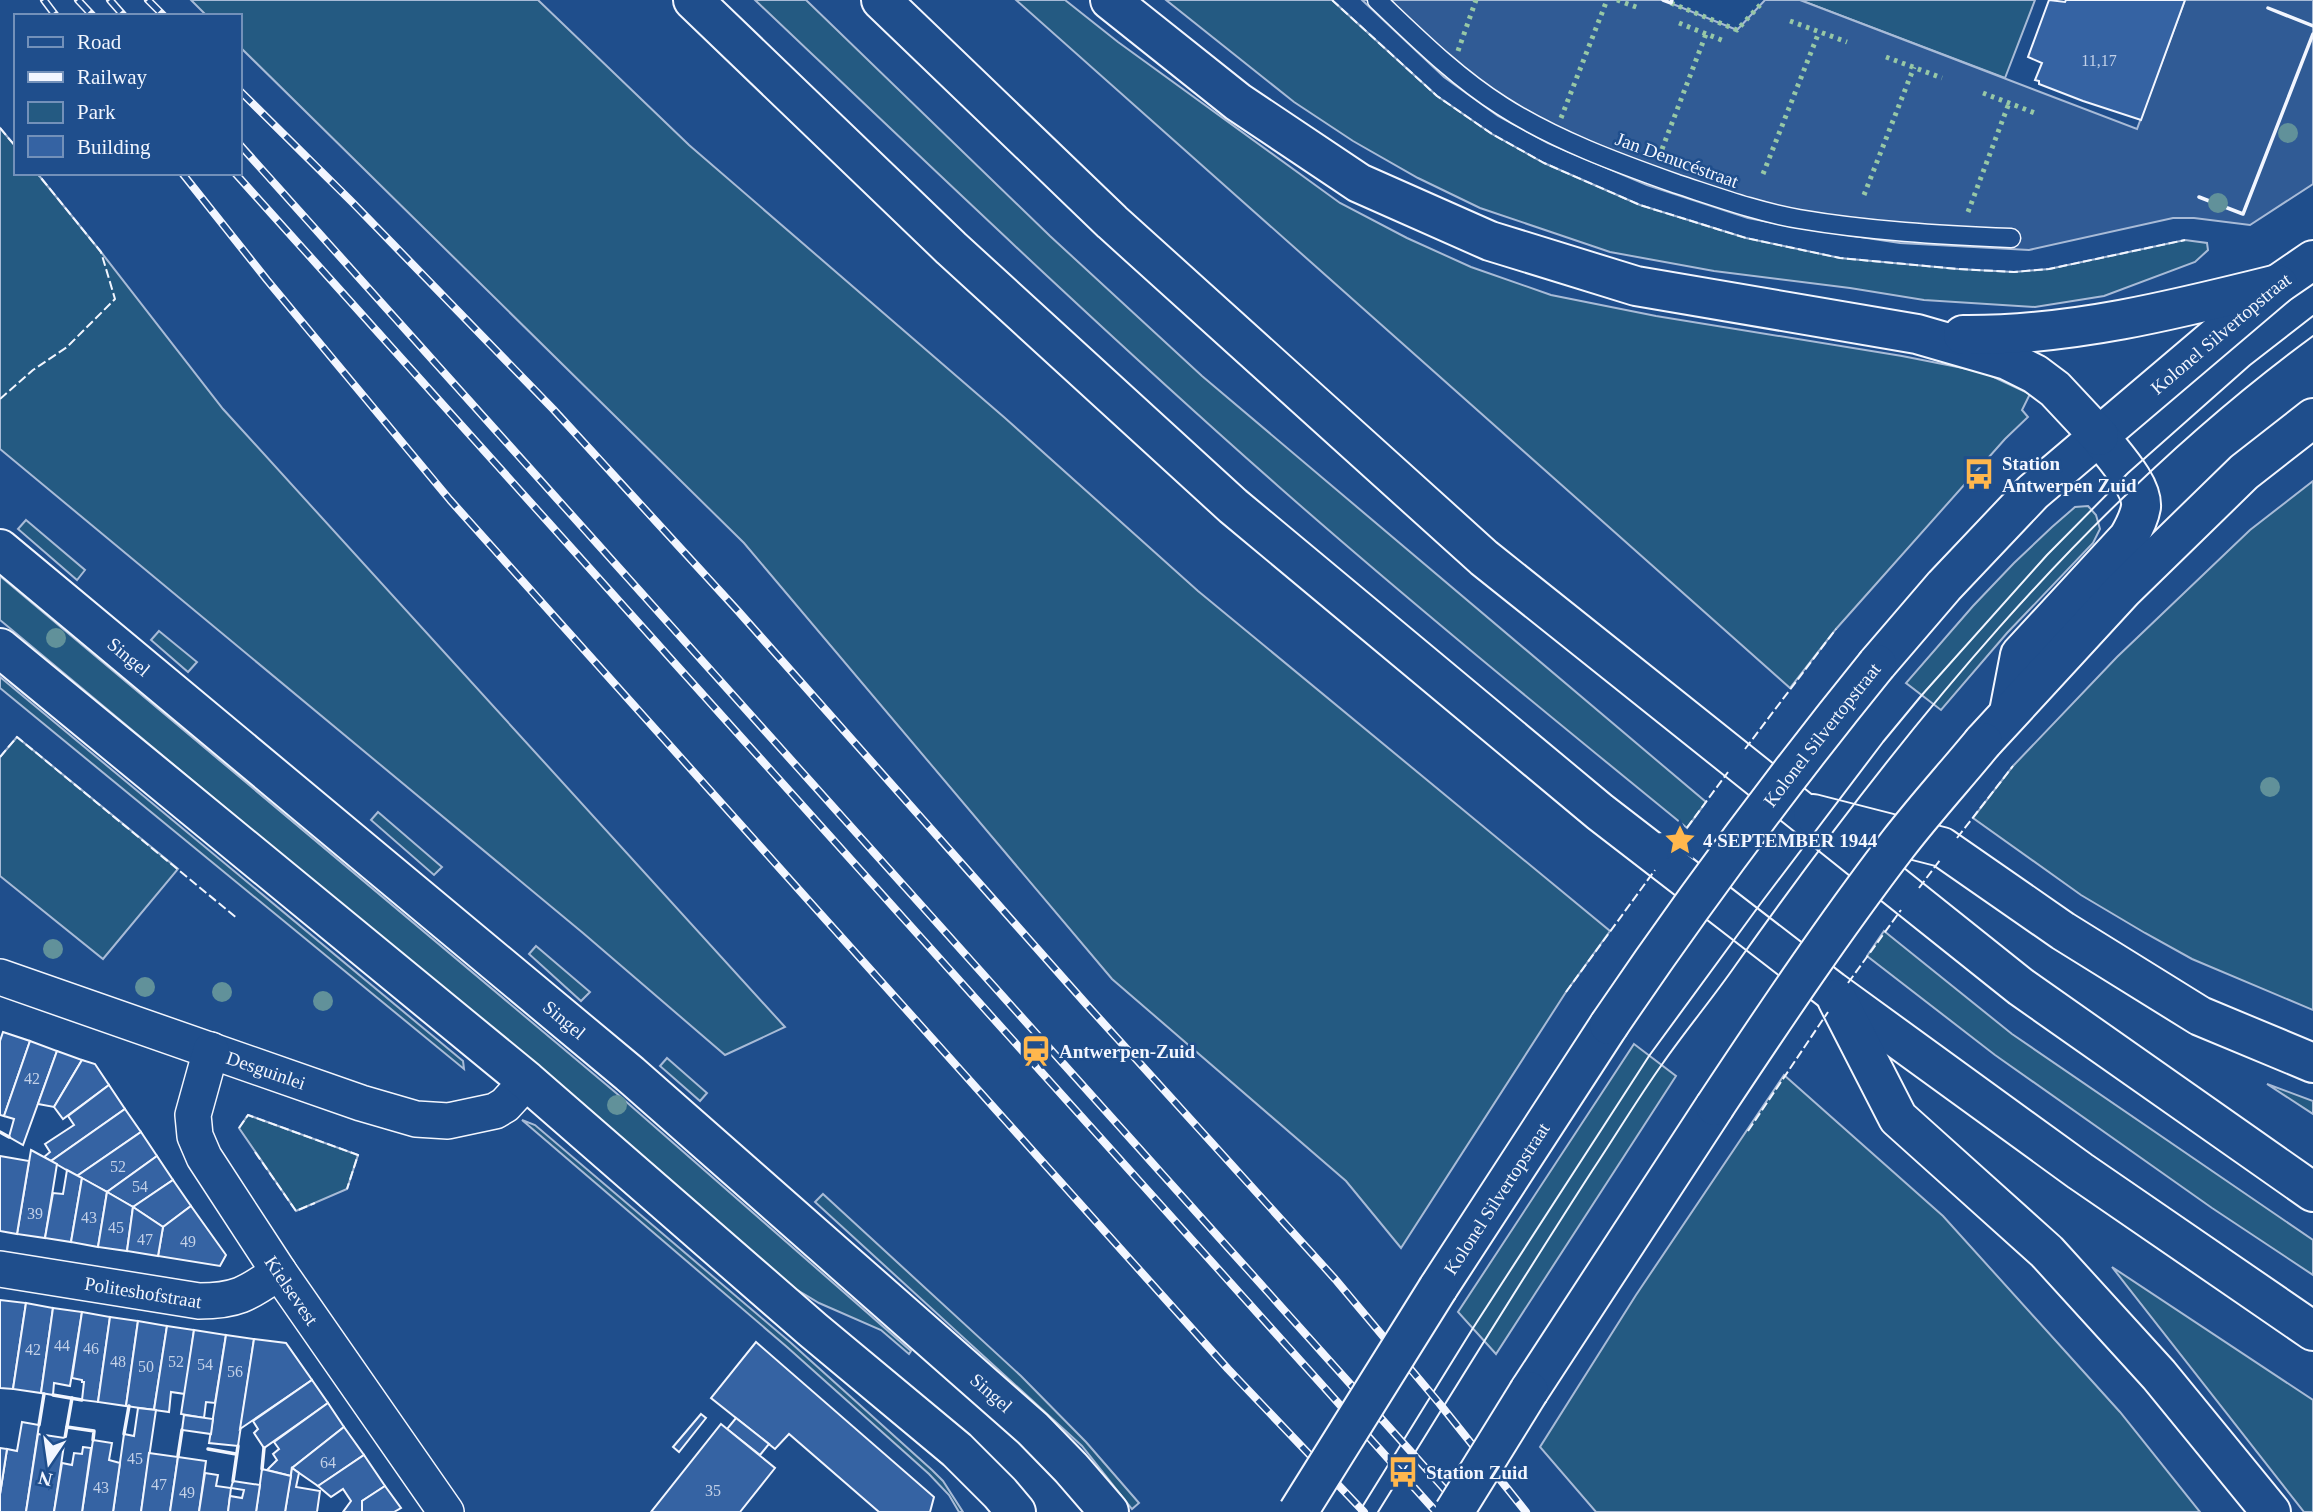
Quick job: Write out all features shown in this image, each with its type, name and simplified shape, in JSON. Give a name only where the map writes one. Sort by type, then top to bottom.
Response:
[{"type":"main road","points":[[693,0],[951,248],[1233,506],[1600,812],[1832,991],[2080,1171],[2313,1331]]},
{"type":"main road","points":[[881,0],[1112,222],[1484,558],[2021,987],[2313,1192]]},
{"type":"main road","points":[[1110,0],[1238,102],[1360,183],[1490,241],[1636,286],[1917,334],[2007,360],[2035,374],[2055,389],[2099,436],[2128,473],[2136,486],[2141,505],[2137,522],[2128,538],[2020,655],[2010,712]]},
{"type":"main road","name":"Kolonel Silvertopstraat","points":[[1298,1512],[1437,1288],[1609,1025],[1713,876],[1877,664],[1944,586],[2033,492],[2278,284],[2313,260]]},
{"type":"main road","points":[[1917,334],[2022,334],[2075,328],[2181,308],[2278,284]]},
{"type":"main road","points":[[1454,1512],[1529,1391],[1774,1017],[1899,843],[1983,742],[2123,590],[2234,481],[2313,418]]},
{"type":"main road","name":"Singel","points":[[0,549],[630,1074],[1033,1429],[1109,1512]]},
{"type":"main road","points":[[0,648],[527,1081],[802,1321],[957,1450],[1016,1512]]},
{"type":"main road","points":[[1799,810],[1942,846],[2063,931],[2200,1016],[2313,1063]]},
{"type":"main road","points":[[1832,991],[1898,1118],[2047,1252],[2159,1375],[2271,1512]]},
{"type":"street","name":"Desguinlei","points":[[0,976],[362,1103],[416,1119],[448,1121],[495,1111],[505,1105],[527,1081]]},
{"type":"street","name":"Kielsevest","points":[[211,1051],[193,1115],[195,1136],[204,1157],[279,1272],[446,1512]]},
{"type":"street","name":"Politeshofstraat","points":[[0,1269],[199,1301],[222,1301],[247,1293],[279,1272]]},
{"type":"lane","name":"Jan Denucéstraat","points":[[1377,0],[1448,67],[1503,107],[1552,132],[1649,174],[1750,208],[1798,219],[1903,232],[2011,238]]},
{"type":"green space","points":[[191,0],[538,0],[689,145],[1005,418],[1198,591],[1610,931],[1566,992],[1401,1248],[1346,1181],[1112,979],[744,543],[242,49],[242,14],[205,14]]},
{"type":"green space","points":[[755,0],[806,0],[1050,236],[1202,376],[1706,802],[1687,828],[1430,617],[1278,486],[1080,306]]},
{"type":"green space","points":[[1016,0],[1065,0],[1118,42],[1340,203],[1471,267],[1551,295],[1656,316],[1983,372],[2030,394],[2022,410],[2028,417],[2005,439],[1836,629],[1790,688]]},
{"type":"green space","points":[[1166,0],[1332,0],[1437,96],[1492,134],[1544,163],[1640,205],[1746,238],[1840,258],[2014,272],[2049,269],[2185,240],[2207,243],[2208,250],[2195,262],[2104,296],[2035,307],[1924,300],[1714,271],[1610,252],[1480,208],[1418,178],[1353,141],[1294,102]]},
{"type":"green space","points":[[1800,0],[2035,0],[2005,78]]},
{"type":"green space","points":[[0,128],[14,145],[14,175],[39,175],[223,409],[785,1027],[725,1055],[583,933],[0,449]]},
{"type":"green space","points":[[2313,481],[2313,1010],[2192,959],[2145,933],[2081,895],[1973,818],[2013,766],[2117,657],[2250,530]]},
{"type":"green space","points":[[2088,506],[2096,515],[2100,529],[2093,543],[2007,633],[1941,710],[1906,683],[2014,563],[2075,507]]},
{"type":"green space","points":[[26,520],[85,570],[77,580],[18,529]]},
{"type":"green space","points":[[0,576],[615,1092],[911,1351],[909,1354],[881,1330],[819,1303],[769,1268],[594,1115],[0,620]]},
{"type":"green space","points":[[159,631],[197,662],[188,672],[151,640]]},
{"type":"green space","points":[[0,677],[463,1061],[464,1069],[0,688]]},
{"type":"green space","points":[[17,737],[178,869],[103,959],[0,876],[0,757]]},
{"type":"green space","points":[[378,812],[442,867],[434,875],[371,820]]},
{"type":"green space","points":[[1884,931],[2012,1034],[2313,1240],[2313,1275],[2212,1208],[1995,1055],[1867,956]]},
{"type":"green space","points":[[536,946],[590,992],[581,1001],[529,954]]},
{"type":"green space","points":[[1634,1044],[1676,1076],[1496,1354],[1458,1312]]},
{"type":"green space","points":[[667,1058],[707,1093],[700,1101],[660,1066]]},
{"type":"green space","points":[[1784,1075],[1943,1216],[2120,1412],[2200,1512],[1596,1512],[1540,1447],[1636,1295]]},
{"type":"green space","points":[[2267,1084],[2313,1101],[2313,1114]]},
{"type":"green space","points":[[248,1115],[358,1155],[347,1189],[296,1211],[239,1128]]},
{"type":"green space","points":[[522,1120],[535,1125],[791,1343],[932,1470],[943,1481],[963,1512],[959,1512],[949,1495],[929,1474],[787,1347]]},
{"type":"green space","points":[[823,1194],[1021,1376],[1086,1442],[1139,1503],[1132,1509],[1082,1446],[815,1202]]},
{"type":"green space","points":[[2112,1267],[2313,1400],[2313,1512],[2304,1512]]},
{"type":"shaded area","points":[[1362,0],[1663,0],[1737,30],[1765,0],[1800,0],[2137,129],[2185,0],[2313,0],[2313,184],[2250,225],[2173,218],[2029,250],[1900,243],[1794,227],[1748,218],[1647,185],[1548,143],[1498,116],[1444,77]]},
{"type":"building","points":[[2049,0],[2185,0],[2141,120],[2083,101],[2035,80],[2042,63],[2028,57]]},
{"type":"building","points":[[3,1032],[30,1041],[4,1116],[0,1115],[0,1041]]},
{"type":"building","points":[[30,1041],[57,1051],[23,1145],[9,1137],[14,1119],[4,1116]]},
{"type":"building","points":[[57,1051],[82,1060],[54,1107],[38,1104]]},
{"type":"building","points":[[82,1060],[95,1064],[109,1085],[63,1119],[54,1107]]},
{"type":"building","points":[[109,1085],[125,1109],[51,1161],[44,1157],[50,1152],[45,1144],[74,1125],[68,1116]]},
{"type":"building","points":[[125,1109],[141,1132],[77,1176],[51,1161]]},
{"type":"building","points":[[141,1132],[157,1156],[107,1192],[77,1176]]},
{"type":"building","points":[[31,1150],[57,1164],[45,1238],[17,1234]]},
{"type":"building","points":[[0,1156],[29,1161],[17,1234],[0,1231]]},
{"type":"building","points":[[157,1156],[173,1180],[133,1207],[107,1192]]},
{"type":"building","points":[[67,1170],[82,1178],[71,1242],[45,1238],[53,1193],[63,1194]]},
{"type":"building","points":[[82,1178],[107,1192],[98,1247],[71,1242]]},
{"type":"building","points":[[173,1180],[191,1206],[163,1227],[133,1207]]},
{"type":"building","points":[[107,1192],[133,1207],[127,1251],[98,1247]]},
{"type":"building","points":[[191,1206],[226,1255],[220,1266],[158,1256],[163,1227]]},
{"type":"building","points":[[133,1207],[163,1227],[158,1256],[127,1251]]},
{"type":"building","points":[[0,1300],[26,1303],[13,1389],[0,1388]]},
{"type":"building","points":[[26,1303],[53,1308],[41,1393],[13,1389]]},
{"type":"building","points":[[53,1308],[82,1312],[70,1386],[54,1383],[53,1395],[41,1393]]},
{"type":"building","points":[[82,1312],[110,1317],[98,1402],[82,1400],[84,1382],[72,1378]]},
{"type":"building","points":[[110,1317],[138,1321],[126,1406],[98,1402]]},
{"type":"building","points":[[138,1321],[167,1326],[154,1410],[126,1406]]},
{"type":"building","points":[[167,1326],[194,1330],[185,1394],[171,1392],[169,1412],[154,1410]]},
{"type":"building","points":[[194,1330],[226,1335],[215,1403],[206,1402],[204,1418],[181,1414]]},
{"type":"building","points":[[226,1335],[254,1339],[238,1446],[209,1443]]},
{"type":"building","points":[[254,1339],[286,1343],[312,1380],[240,1429]]},
{"type":"building","points":[[756,1342],[934,1497],[930,1512],[879,1512],[789,1434],[775,1449],[711,1398]]},
{"type":"building","points":[[312,1380],[328,1403],[264,1448],[254,1433],[258,1429],[253,1421]]},
{"type":"building","points":[[328,1403],[344,1427],[292,1468],[291,1476],[267,1470],[277,1460],[273,1454],[279,1449],[274,1442]]},
{"type":"building","points":[[138,1408],[156,1410],[141,1512],[113,1512],[124,1434],[134,1436]]},
{"type":"building","points":[[701,1414],[706,1418],[679,1452],[673,1447]]},
{"type":"building","points":[[184,1415],[213,1419],[211,1434],[182,1430]]},
{"type":"building","points":[[736,1418],[769,1444],[760,1455],[727,1429]]},
{"type":"building","points":[[22,1422],[39,1425],[26,1512],[0,1512],[7,1449],[17,1451]]},
{"type":"building","points":[[721,1424],[775,1468],[740,1512],[651,1512]]},
{"type":"building","points":[[344,1427],[364,1455],[318,1486],[292,1468]]},
{"type":"building","points":[[38,1434],[65,1438],[54,1512],[26,1512]]},
{"type":"building","points":[[93,1440],[112,1443],[109,1460],[120,1463],[113,1512],[82,1512]]},
{"type":"building","points":[[83,1447],[91,1448],[82,1512],[54,1512],[62,1463],[72,1465],[74,1453],[82,1454]]},
{"type":"building","points":[[0,1448],[7,1449],[0,1494]]},
{"type":"building","points":[[149,1453],[178,1457],[170,1512],[141,1512]]},
{"type":"building","points":[[364,1455],[385,1486],[362,1501],[362,1512],[343,1512],[351,1501],[343,1489],[331,1497],[318,1486]]},
{"type":"building","points":[[178,1457],[206,1461],[199,1512],[170,1512]]},
{"type":"building","points":[[292,1468],[299,1473],[296,1487],[320,1491],[317,1512],[285,1512]]},
{"type":"building","points":[[262,1469],[291,1476],[285,1512],[256,1512]]},
{"type":"building","points":[[205,1473],[218,1475],[216,1486],[231,1488],[228,1512],[199,1512]]},
{"type":"building","points":[[233,1481],[260,1485],[256,1512],[228,1512],[230,1496],[242,1498],[244,1490],[231,1488]]},
{"type":"building","points":[[385,1486],[401,1508],[394,1512],[362,1512],[362,1501]]},
{"type":"tram line","points":[[1359,1512],[1473,1328],[1649,1056],[1883,742],[2047,555],[2128,473],[2250,365],[2313,316]]},
{"type":"tram line","points":[[1378,1512],[1645,1090],[1862,793],[1999,627],[2072,548],[2149,473],[2229,402],[2313,336]]},
{"type":"railway","points":[[44,0],[54,14]]},
{"type":"railway","points":[[78,0],[91,14]]},
{"type":"railway","points":[[110,0],[122,14]]},
{"type":"railway","points":[[148,0],[162,14]]},
{"type":"railway","points":[[242,93],[553,409],[738,611],[1087,1005],[1335,1279],[1526,1512]]},
{"type":"railway","points":[[242,147],[1465,1512]]},
{"type":"railway","points":[[184,175],[450,500],[1228,1369],[1364,1512]]},
{"type":"railway","points":[[237,175],[1436,1512]]},
{"type":"hedge","points":[[1458,51],[1476,0]]},
{"type":"hedge","points":[[1561,118],[1607,0]]},
{"type":"hedge","points":[[1617,0],[1639,8]]},
{"type":"hedge","points":[[1671,3],[1737,30],[1760,5]]},
{"type":"hedge","points":[[1790,21],[1847,42]]},
{"type":"hedge","points":[[1679,23],[1724,41]]},
{"type":"hedge","points":[[1763,174],[1819,32]]},
{"type":"hedge","points":[[1659,157],[1706,34]]},
{"type":"hedge","points":[[1886,57],[1942,78]]},
{"type":"hedge","points":[[1864,195],[1914,67]]},
{"type":"hedge","points":[[1983,93],[2035,113]]},
{"type":"hedge","points":[[1968,212],[2009,103]]},
{"type":"fence","points":[[1332,0],[1437,96],[1492,134],[1544,163],[1640,205],[1746,238],[1840,258],[2014,272],[2049,269],[2185,240]]},
{"type":"fence","points":[[0,128],[14,145]]},
{"type":"fence","points":[[0,399],[33,370],[67,347],[115,299],[101,252],[39,175]]},
{"type":"fence","points":[[1745,749],[1836,629]]},
{"type":"fence","points":[[0,757],[17,737],[238,919]]},
{"type":"fence","points":[[1957,838],[2013,766]]},
{"type":"fence","points":[[1672,848],[1728,772]]},
{"type":"fence","points":[[1919,888],[1940,860]]},
{"type":"fence","points":[[1566,992],[1655,870]]},
{"type":"fence","points":[[1848,983],[1901,910]]},
{"type":"fence","points":[[1748,1131],[1828,1012]]},
{"type":"fence","points":[[239,1128],[248,1115],[358,1155],[347,1189]]},
{"type":"fence","points":[[255,1152],[296,1211],[315,1203]]},
{"type":"wall","points":[[1663,0],[1671,3],[1672,0]]},
{"type":"wall","points":[[2268,8],[2313,26]]},
{"type":"wall","points":[[2199,197],[2243,214],[2313,34]]},
{"type":"wall","points":[[0,1132],[9,1137]]},
{"type":"wall","points":[[39,1425],[44,1394]]},
{"type":"wall","points":[[53,1395],[82,1400]]},
{"type":"wall","points":[[65,1438],[72,1398]]},
{"type":"wall","points":[[124,1434],[129,1406]]},
{"type":"wall","points":[[67,1427],[94,1431],[93,1440]]},
{"type":"wall","points":[[178,1456],[182,1430]]},
{"type":"wall","points":[[233,1481],[238,1446]]},
{"type":"wall","points":[[262,1469],[264,1448]]},
{"type":"wall","points":[[208,1449],[236,1454]]},
{"type":"place","name":"Station Antwerpen Zuid","points":[[1979,474]]},
{"type":"place","name":"4 SEPTEMBER 1944","points":[[1680,840]]},
{"type":"place","name":"Antwerpen-Zuid","points":[[1036,1051]]},
{"type":"place","name":"Station Zuid","points":[[1403,1472]]}]
